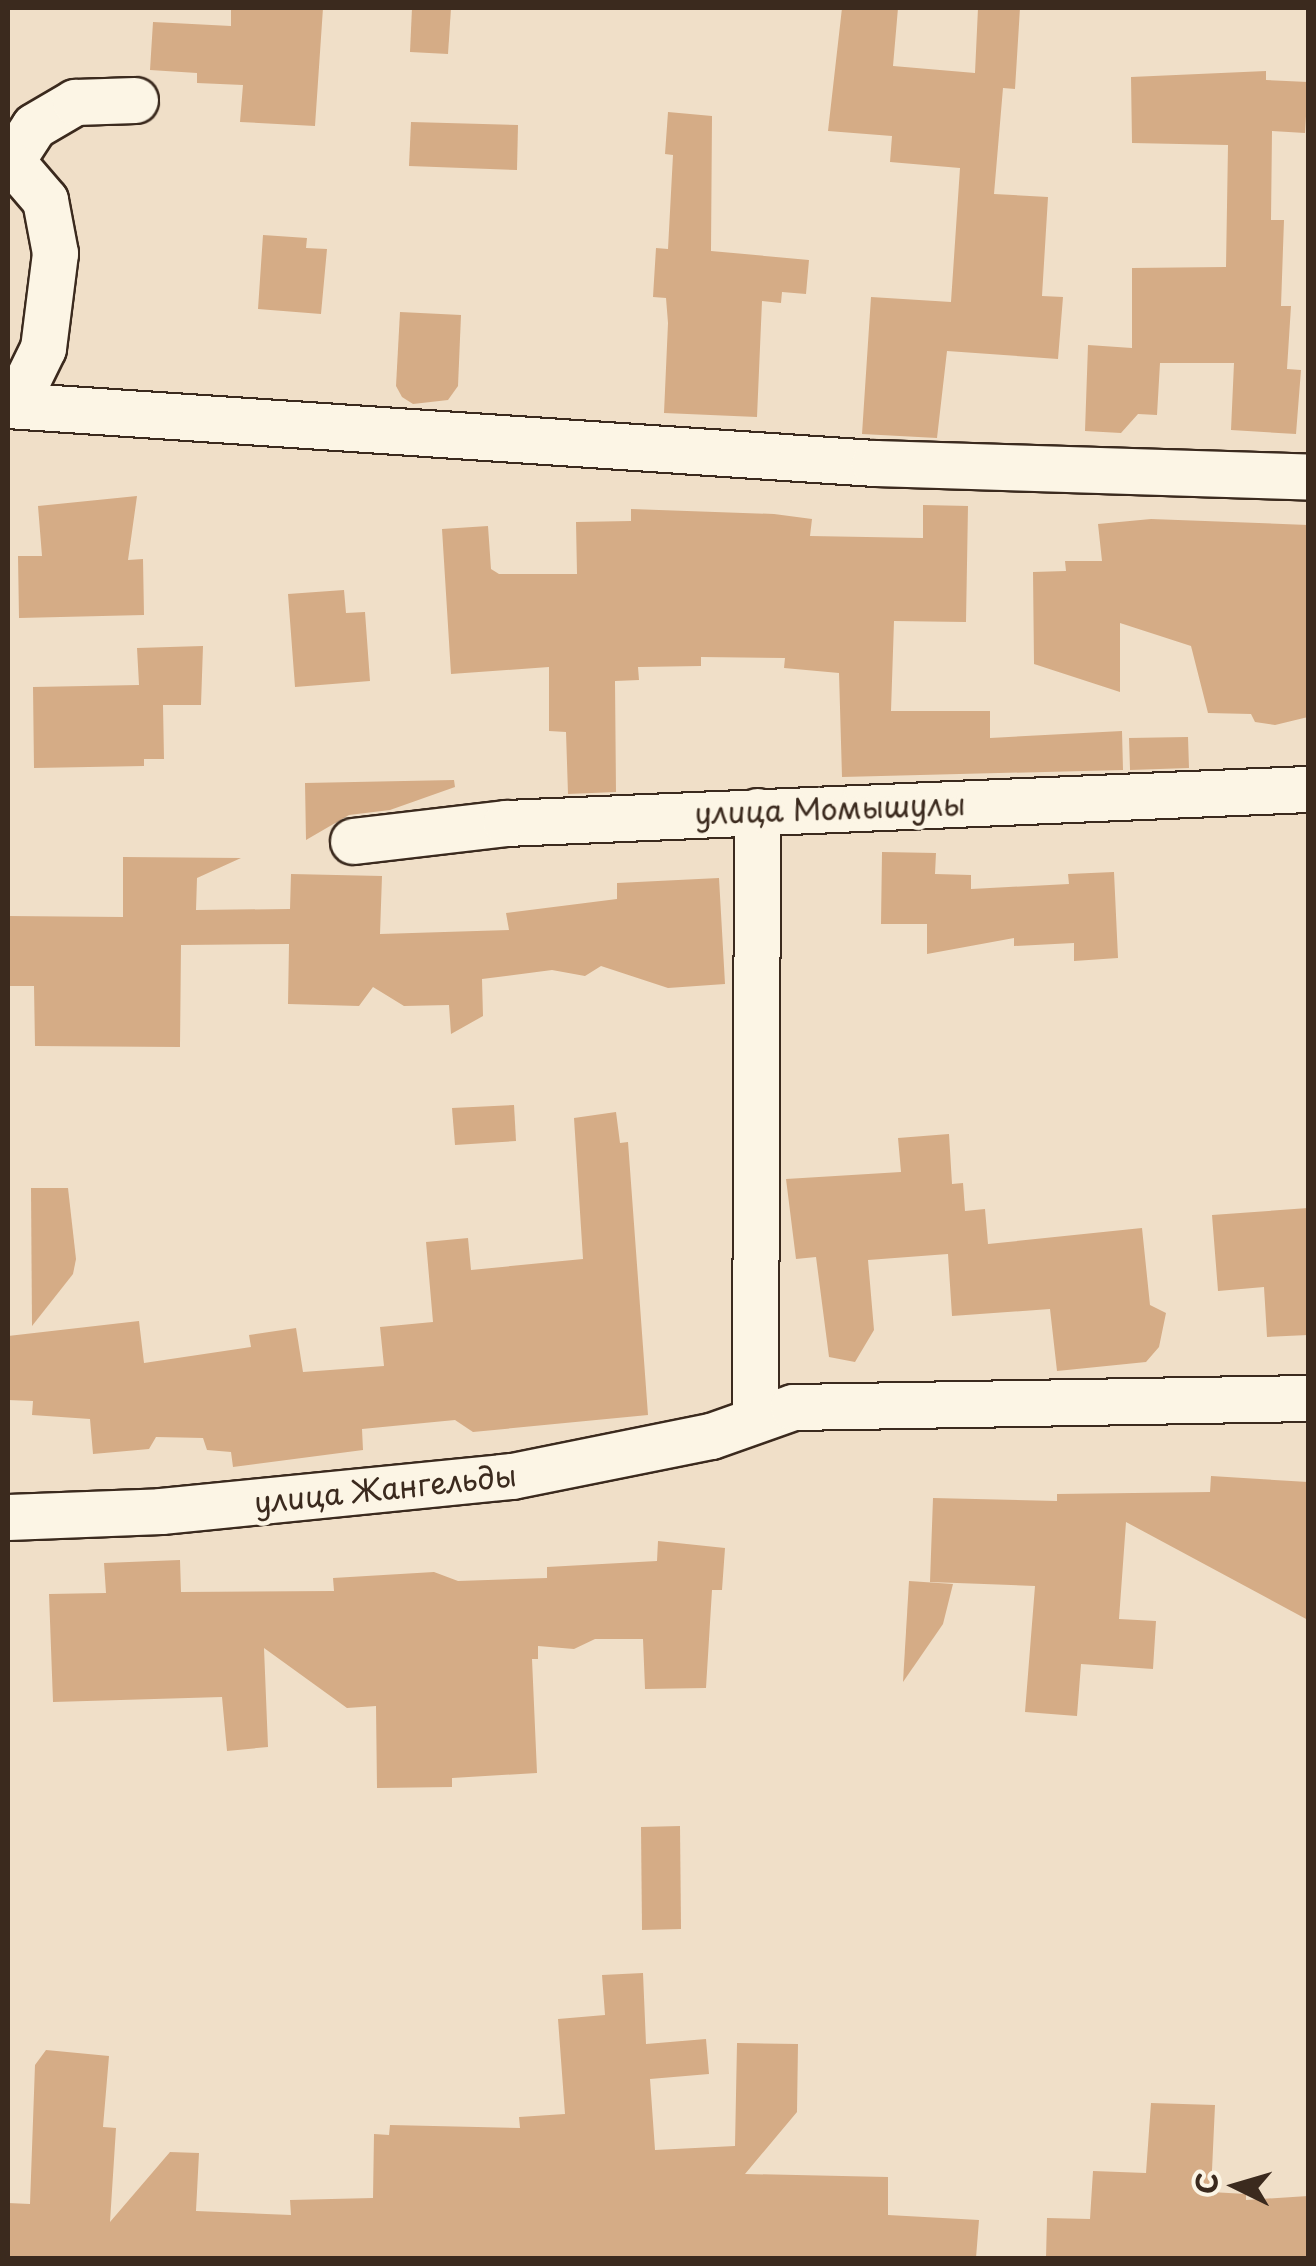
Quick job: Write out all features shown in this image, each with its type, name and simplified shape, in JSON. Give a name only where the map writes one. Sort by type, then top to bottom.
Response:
[{"type":"street","points":[[136,100],[75,102],[34,126],[10,159],[46,200],[55,253],[43,348],[12,403],[66,410],[247,416],[547,444],[874,463],[1308,477]]},
{"type":"street","points":[[43,348],[66,410]]},
{"type":"street","name":"улица Момышулы","points":[[352,841],[506,824],[1308,790]]},
{"type":"street","points":[[755,1416],[758,811]]},
{"type":"street","name":"улица Жангельды","points":[[8,1517],[161,1511],[512,1476],[711,1436],[755,1416],[792,1407],[1308,1398]]},
{"type":"building","points":[[231,8],[323,8],[315,126],[240,122],[243,85],[197,83],[197,73],[150,70],[153,22],[231,26]]},
{"type":"building","points":[[412,8],[451,8],[448,54],[410,52]]},
{"type":"building","points":[[842,8],[898,8],[893,66],[975,73],[978,8],[1020,8],[1015,89],[1003,88],[994,194],[1048,197],[1042,296],[1063,297],[1058,359],[947,351],[937,438],[862,434],[871,297],[951,302],[960,168],[890,162],[892,136],[828,131]]},
{"type":"building","points":[[1266,71],[1266,80],[1308,82],[1305,133],[1272,131],[1271,220],[1284,220],[1281,306],[1291,306],[1287,369],[1301,370],[1296,434],[1231,430],[1234,363],[1160,363],[1157,415],[1138,414],[1121,433],[1085,431],[1088,345],[1132,348],[1132,268],[1226,267],[1228,145],[1132,143],[1131,77]]},
{"type":"building","points":[[668,112],[712,116],[711,251],[809,260],[806,294],[782,292],[781,303],[762,301],[757,417],[664,413],[666,298],[653,297],[656,248],[668,249],[673,155],[665,154]]},
{"type":"building","points":[[411,122],[518,125],[517,170],[409,166]]},
{"type":"building","points":[[263,235],[307,238],[306,248],[327,249],[321,314],[258,309]]},
{"type":"building","points":[[400,312],[461,315],[458,386],[448,400],[413,404],[402,397],[396,386]]},
{"type":"building","points":[[137,496],[128,560],[143,559],[144,615],[19,618],[18,556],[42,556],[38,506]]},
{"type":"building","points":[[923,505],[968,506],[966,622],[894,621],[891,711],[990,711],[990,738],[1122,731],[1123,770],[842,777],[839,673],[784,668],[785,658],[701,657],[701,666],[638,667],[639,680],[615,681],[616,792],[568,794],[566,732],[549,731],[549,667],[451,674],[442,529],[488,526],[491,569],[499,574],[577,574],[576,522],[631,521],[631,509],[812,519],[810,536],[923,538]]},
{"type":"building","points":[[1151,519],[1308,525],[1308,717],[1275,725],[1255,722],[1251,714],[1208,713],[1191,646],[1120,623],[1120,692],[1034,664],[1033,572],[1066,571],[1065,561],[1102,561],[1098,524]]},
{"type":"building","points":[[344,590],[346,613],[365,612],[370,681],[295,687],[288,594]]},
{"type":"building","points":[[203,646],[201,705],[163,705],[164,759],[144,759],[144,766],[34,768],[33,687],[139,685],[137,648]]},
{"type":"building","points":[[1188,737],[1189,768],[1130,770],[1129,738]]},
{"type":"building","points":[[454,780],[455,787],[390,810],[349,815],[306,840],[305,783]]},
{"type":"building","points":[[882,852],[936,853],[935,874],[971,875],[971,889],[1069,884],[1068,874],[1114,872],[1118,958],[1074,961],[1074,943],[1014,946],[1014,938],[927,954],[927,924],[881,924]]},
{"type":"building","points":[[123,857],[241,858],[197,878],[196,910],[290,909],[291,874],[382,876],[380,934],[509,930],[506,913],[617,899],[617,883],[719,878],[725,984],[668,988],[601,966],[585,976],[552,970],[482,979],[483,1016],[451,1034],[449,1005],[404,1006],[373,987],[359,1006],[288,1004],[289,944],[181,945],[180,1047],[35,1046],[34,986],[8,986],[8,916],[123,917]]},
{"type":"building","points":[[514,1105],[516,1141],[455,1145],[452,1108]]},
{"type":"building","points":[[616,1112],[620,1143],[628,1142],[648,1415],[473,1432],[455,1420],[362,1429],[363,1450],[233,1467],[231,1452],[207,1450],[203,1438],[156,1437],[149,1449],[93,1454],[90,1419],[32,1415],[33,1401],[8,1400],[8,1336],[139,1321],[144,1363],[251,1347],[249,1335],[296,1328],[303,1372],[384,1366],[380,1327],[433,1322],[426,1242],[468,1238],[471,1270],[583,1259],[574,1118]]},
{"type":"building","points":[[949,1134],[952,1184],[963,1183],[965,1211],[985,1209],[988,1244],[1142,1228],[1150,1305],[1166,1313],[1159,1347],[1146,1362],[1057,1371],[1050,1309],[952,1316],[948,1254],[868,1260],[874,1330],[855,1362],[829,1357],[816,1257],[796,1259],[786,1179],[901,1172],[898,1138]]},
{"type":"building","points":[[31,1188],[68,1188],[76,1259],[73,1274],[32,1326]]},
{"type":"building","points":[[1308,1208],[1308,1335],[1267,1337],[1264,1287],[1218,1291],[1212,1215]]},
{"type":"building","points":[[1211,1476],[1308,1482],[1308,1620],[1126,1522],[1119,1619],[1156,1621],[1153,1669],[1081,1664],[1077,1716],[1025,1712],[1035,1586],[930,1582],[933,1498],[1057,1501],[1057,1494],[1210,1492]]},
{"type":"building","points":[[658,1541],[725,1548],[722,1590],[712,1590],[706,1688],[645,1689],[643,1639],[595,1639],[574,1649],[538,1646],[538,1659],[532,1659],[537,1773],[452,1778],[452,1787],[377,1788],[376,1706],[347,1708],[264,1648],[268,1747],[227,1751],[222,1697],[53,1702],[49,1594],[106,1593],[104,1563],[180,1560],[181,1592],[334,1591],[333,1578],[434,1572],[458,1581],[547,1578],[547,1567],[657,1561]]},
{"type":"building","points":[[909,1581],[953,1584],[943,1624],[903,1682]]},
{"type":"building","points":[[680,1826],[681,1929],[642,1930],[641,1827]]},
{"type":"building","points":[[643,1973],[646,2044],[706,2039],[709,2074],[650,2079],[655,2150],[735,2146],[737,2043],[798,2044],[797,2112],[745,2174],[888,2177],[888,2215],[979,2220],[976,2258],[8,2258],[8,2203],[30,2204],[35,2065],[46,2050],[109,2056],[103,2127],[116,2128],[110,2222],[170,2152],[199,2153],[196,2211],[291,2215],[290,2200],[373,2198],[374,2134],[389,2135],[390,2125],[520,2128],[519,2117],[565,2114],[558,2019],[605,2015],[602,1975]]},
{"type":"building","points":[[1151,2103],[1215,2105],[1211,2192],[1246,2194],[1246,2200],[1308,2196],[1308,2258],[1046,2258],[1047,2218],[1090,2219],[1093,2171],[1146,2173]]}]
